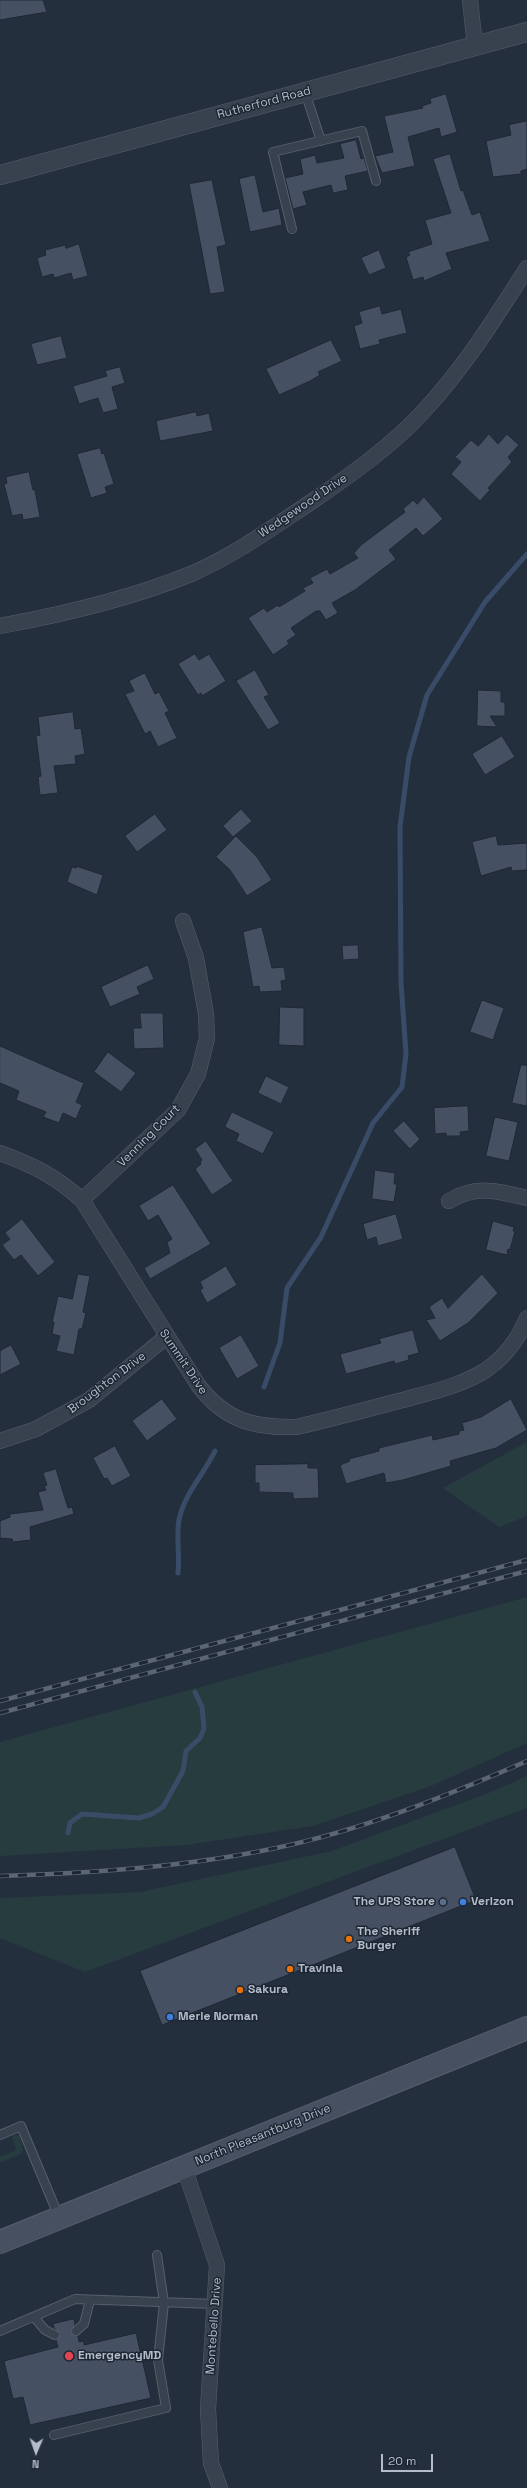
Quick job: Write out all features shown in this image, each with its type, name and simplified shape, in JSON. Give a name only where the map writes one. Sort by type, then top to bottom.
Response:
[{"type":"main road","name":"North Pleasantburg Drive","points":[[0,2242],[527,2028]]},
{"type":"street","points":[[470,0],[475,46]]},
{"type":"street","name":"Rutherford Road","points":[[0,175],[527,32]]},
{"type":"street","name":"Wedgewood Drive","points":[[0,626],[83,610],[147,591],[193,573],[241,548],[333,487],[367,461],[424,411],[477,347],[527,268]]},
{"type":"street","name":"Venning Court","points":[[82,1200],[178,1110],[198,1074],[207,1038],[206,1014],[196,958],[183,921]]},
{"type":"street","name":"Summit Drive","points":[[0,1153],[36,1166],[63,1183],[82,1200],[166,1337],[208,1399],[233,1418],[249,1424],[273,1428],[296,1428],[442,1389],[470,1379],[487,1369],[504,1354],[520,1335],[527,1318]]},
{"type":"street","points":[[449,1201],[473,1191],[491,1189],[527,1198]]},
{"type":"street","name":"Broughton Drive","points":[[0,1441],[36,1429],[88,1400],[166,1337]]},
{"type":"street","name":"Montebello Drive","points":[[184,2167],[217,2265],[208,2409],[211,2463],[220,2488]]},
{"type":"lane","points":[[305,92],[321,140]]},
{"type":"lane","points":[[292,229],[274,152],[362,131],[376,181]]},
{"type":"lane","points":[[0,2135],[22,2126],[60,2218]]},
{"type":"lane","points":[[54,2435],[166,2408],[158,2360],[164,2303],[157,2255]]},
{"type":"lane","points":[[0,2331],[75,2299],[215,2304]]},
{"type":"lane","points":[[76,2331],[84,2324],[90,2300]]},
{"type":"lane","points":[[34,2317],[45,2330],[55,2336]]},
{"type":"green space","points":[[527,1442],[527,1516],[499,1527],[443,1488]]},
{"type":"green space","points":[[527,1597],[527,1743],[431,1786],[313,1826],[186,1845],[0,1856],[0,1742]]},
{"type":"green space","points":[[527,1776],[527,1808],[85,1972],[0,1938],[0,1898],[140,1892],[332,1851],[491,1792]]},
{"type":"green space","points":[[15,2134],[19,2136],[23,2148],[22,2153],[0,2163],[0,2157],[16,2150],[12,2137]]},
{"type":"building","points":[[0,0],[43,0],[47,12],[0,20]]},
{"type":"building","points":[[446,94],[457,132],[441,137],[439,128],[408,137],[415,166],[382,173],[375,156],[393,152],[384,116],[423,108],[422,106],[431,103],[430,99]]},
{"type":"building","points":[[527,121],[527,169],[521,171],[521,174],[493,177],[486,141],[511,135],[509,125]]},
{"type":"building","points":[[356,140],[361,159],[364,158],[368,171],[345,176],[348,190],[333,193],[331,185],[303,192],[307,205],[293,209],[285,178],[303,174],[300,159],[315,155],[317,163],[344,158],[340,144]]},
{"type":"building","points":[[450,154],[461,191],[463,190],[472,215],[480,212],[490,241],[446,253],[452,269],[424,281],[423,277],[413,280],[406,257],[410,255],[408,252],[432,244],[425,220],[451,213],[433,159]]},
{"type":"building","points":[[255,175],[263,212],[279,208],[282,225],[250,232],[239,179]]},
{"type":"building","points":[[212,180],[226,245],[217,247],[225,292],[210,294],[189,184]]},
{"type":"building","points":[[79,244],[88,276],[73,280],[71,273],[54,278],[53,274],[42,277],[37,258],[46,255],[45,250],[65,245],[66,248]]},
{"type":"building","points":[[379,250],[386,268],[369,275],[361,258]]},
{"type":"building","points":[[380,306],[382,314],[401,309],[407,333],[379,340],[380,344],[360,349],[354,326],[362,323],[359,312]]},
{"type":"building","points":[[61,336],[67,358],[37,365],[31,344]]},
{"type":"building","points":[[331,340],[342,361],[318,372],[320,375],[310,381],[279,395],[266,369]]},
{"type":"building","points":[[120,367],[125,383],[112,387],[118,409],[103,413],[98,398],[79,404],[73,386],[107,376],[105,371]]},
{"type":"building","points":[[196,412],[197,416],[209,413],[213,431],[160,441],[156,421]]},
{"type":"building","points":[[489,434],[498,444],[507,434],[519,445],[508,457],[512,462],[488,488],[490,490],[480,501],[451,474],[461,462],[455,457],[471,440],[478,446]]},
{"type":"building","points":[[100,448],[102,454],[104,453],[114,484],[105,487],[107,493],[91,498],[77,454]]},
{"type":"building","points":[[29,472],[33,490],[35,490],[40,517],[23,520],[22,514],[12,516],[4,484],[7,483],[6,477]]},
{"type":"building","points":[[424,497],[443,519],[423,536],[416,528],[389,550],[396,559],[355,590],[332,603],[338,613],[326,620],[320,611],[316,611],[291,628],[296,635],[287,641],[289,644],[273,655],[248,618],[264,608],[267,612],[278,605],[279,607],[305,591],[303,588],[313,583],[310,578],[327,569],[330,574],[358,558],[354,553],[361,545],[405,512],[403,509],[413,500],[417,504]]},
{"type":"building","points":[[195,654],[199,660],[209,654],[226,681],[202,696],[201,693],[198,695],[178,664]]},
{"type":"building","points":[[255,670],[269,695],[264,697],[280,723],[268,730],[236,681]]},
{"type":"building","points":[[145,673],[155,694],[159,692],[169,711],[165,713],[177,738],[158,747],[150,731],[145,734],[125,694],[134,691],[129,681]]},
{"type":"building","points":[[478,690],[501,691],[501,702],[505,702],[505,716],[490,716],[497,727],[477,726]]},
{"type":"building","points":[[73,712],[75,729],[81,728],[85,754],[75,756],[76,764],[54,766],[58,793],[40,795],[38,777],[41,776],[36,736],[40,735],[38,717]]},
{"type":"building","points":[[502,736],[515,757],[485,775],[472,754]]},
{"type":"building","points":[[241,809],[252,821],[233,837],[223,826]]},
{"type":"building","points":[[155,814],[167,830],[137,852],[125,836]]},
{"type":"building","points":[[236,836],[257,857],[272,880],[247,896],[230,870],[216,857]]},
{"type":"building","points":[[496,836],[498,845],[527,843],[527,870],[512,871],[511,867],[481,876],[472,842]]},
{"type":"building","points":[[76,866],[103,875],[97,895],[67,882],[72,867],[76,868]]},
{"type":"building","points":[[262,927],[272,968],[284,967],[286,980],[281,981],[282,991],[260,992],[259,986],[253,987],[243,932]]},
{"type":"building","points":[[358,945],[359,959],[343,960],[342,946]]},
{"type":"building","points":[[148,965],[154,979],[137,987],[140,994],[110,1007],[101,987]]},
{"type":"building","points":[[482,1000],[504,1008],[493,1040],[470,1032]]},
{"type":"building","points":[[280,1007],[304,1008],[304,1046],[279,1045]]},
{"type":"building","points":[[140,1013],[163,1013],[164,1048],[134,1049],[133,1028],[141,1028]]},
{"type":"building","points":[[0,1046],[84,1083],[76,1102],[82,1105],[76,1119],[63,1113],[59,1123],[43,1117],[46,1112],[16,1100],[19,1091],[0,1083]]},
{"type":"building","points":[[108,1052],[136,1073],[121,1092],[94,1072]]},
{"type":"building","points":[[521,1065],[527,1065],[527,1106],[512,1103]]},
{"type":"building","points":[[266,1076],[289,1087],[281,1104],[258,1093]]},
{"type":"building","points":[[468,1106],[469,1131],[460,1132],[461,1136],[446,1136],[446,1133],[435,1134],[434,1108]]},
{"type":"building","points":[[232,1112],[274,1132],[263,1154],[236,1141],[239,1134],[225,1127]]},
{"type":"building","points":[[495,1117],[518,1122],[509,1161],[486,1156]]},
{"type":"building","points":[[404,1121],[420,1139],[410,1149],[393,1131]]},
{"type":"building","points":[[206,1141],[233,1181],[212,1195],[195,1169],[201,1164],[200,1162],[202,1160],[195,1149]]},
{"type":"building","points":[[375,1170],[395,1173],[394,1184],[397,1184],[394,1202],[372,1199]]},
{"type":"building","points":[[173,1185],[211,1244],[150,1279],[144,1268],[170,1253],[167,1242],[172,1239],[158,1215],[148,1221],[139,1206]]},
{"type":"building","points":[[396,1214],[403,1239],[378,1246],[376,1237],[367,1240],[363,1224]]},
{"type":"building","points":[[22,1219],[55,1262],[38,1276],[21,1255],[14,1260],[2,1245],[10,1239],[5,1233]]},
{"type":"building","points":[[493,1221],[514,1227],[513,1231],[515,1231],[510,1250],[508,1249],[507,1255],[486,1250]]},
{"type":"building","points":[[226,1266],[237,1285],[207,1303],[200,1290],[203,1288],[200,1282]]},
{"type":"building","points":[[78,1274],[90,1276],[83,1312],[86,1313],[82,1329],[79,1329],[74,1355],[56,1351],[60,1336],[52,1334],[54,1322],[52,1323],[58,1296],[72,1299]]},
{"type":"building","points":[[482,1274],[498,1293],[468,1323],[440,1341],[426,1320],[435,1318],[429,1307],[442,1298],[448,1308]]},
{"type":"building","points":[[413,1330],[419,1353],[408,1356],[409,1360],[395,1364],[394,1361],[346,1374],[340,1354],[381,1343],[379,1339]]},
{"type":"building","points":[[241,1335],[259,1366],[237,1379],[219,1348]]},
{"type":"building","points":[[11,1345],[21,1364],[0,1375],[0,1351]]},
{"type":"building","points":[[162,1399],[177,1419],[147,1441],[132,1421]]},
{"type":"building","points":[[511,1399],[527,1430],[496,1448],[450,1461],[451,1466],[403,1480],[386,1483],[384,1473],[346,1484],[340,1465],[350,1461],[349,1459],[379,1451],[379,1448],[432,1435],[433,1440],[459,1434],[459,1431],[464,1430],[462,1423],[481,1417]]},
{"type":"building","points":[[115,1446],[131,1476],[112,1486],[107,1478],[104,1479],[93,1458]]},
{"type":"building","points":[[308,1464],[308,1468],[318,1468],[319,1498],[293,1499],[293,1493],[259,1492],[259,1483],[255,1483],[255,1465]]},
{"type":"building","points":[[56,1469],[68,1508],[72,1507],[74,1514],[30,1527],[31,1540],[13,1542],[12,1539],[0,1538],[0,1521],[10,1517],[10,1514],[43,1510],[38,1492],[46,1490],[44,1486],[47,1485],[43,1473]]},
{"type":"building","points":[[455,1847],[476,1900],[162,2025],[140,1971]]},
{"type":"building","points":[[74,2319],[75,2325],[71,2332],[78,2336],[79,2342],[84,2341],[84,2345],[136,2333],[151,2398],[30,2425],[23,2397],[13,2399],[4,2361],[58,2347],[56,2340],[60,2334],[54,2328],[53,2324]]},
{"type":"waterway","points":[[264,1387],[280,1343],[287,1288],[321,1237],[373,1123],[402,1087],[406,1054],[401,982],[400,827],[409,757],[427,695],[485,602],[527,554]]},
{"type":"waterway","points":[[178,1573],[179,1520],[185,1501],[215,1451]]},
{"type":"waterway","points":[[68,1833],[70,1823],[82,1814],[139,1818],[152,1814],[163,1807],[183,1771],[186,1751],[200,1738],[204,1729],[202,1707],[195,1692]]},
{"type":"railway","points":[[0,1701],[527,1560]]},
{"type":"railway","points":[[0,1713],[527,1571]]},
{"type":"railway","points":[[0,1876],[139,1868],[208,1860],[276,1848],[341,1832],[404,1811],[527,1761]]},
{"type":"place","name":"The UPS Store","points":[[443,1902]]},
{"type":"place","name":"Verizon","points":[[463,1902]]},
{"type":"place","name":"The Sheriff Burger","points":[[349,1939]]},
{"type":"place","name":"Travinia","points":[[290,1969]]},
{"type":"place","name":"Sakura","points":[[240,1990]]},
{"type":"place","name":"Merle Norman","points":[[170,2017]]},
{"type":"place","name":"EmergencyMD","points":[[69,2356]]}]
